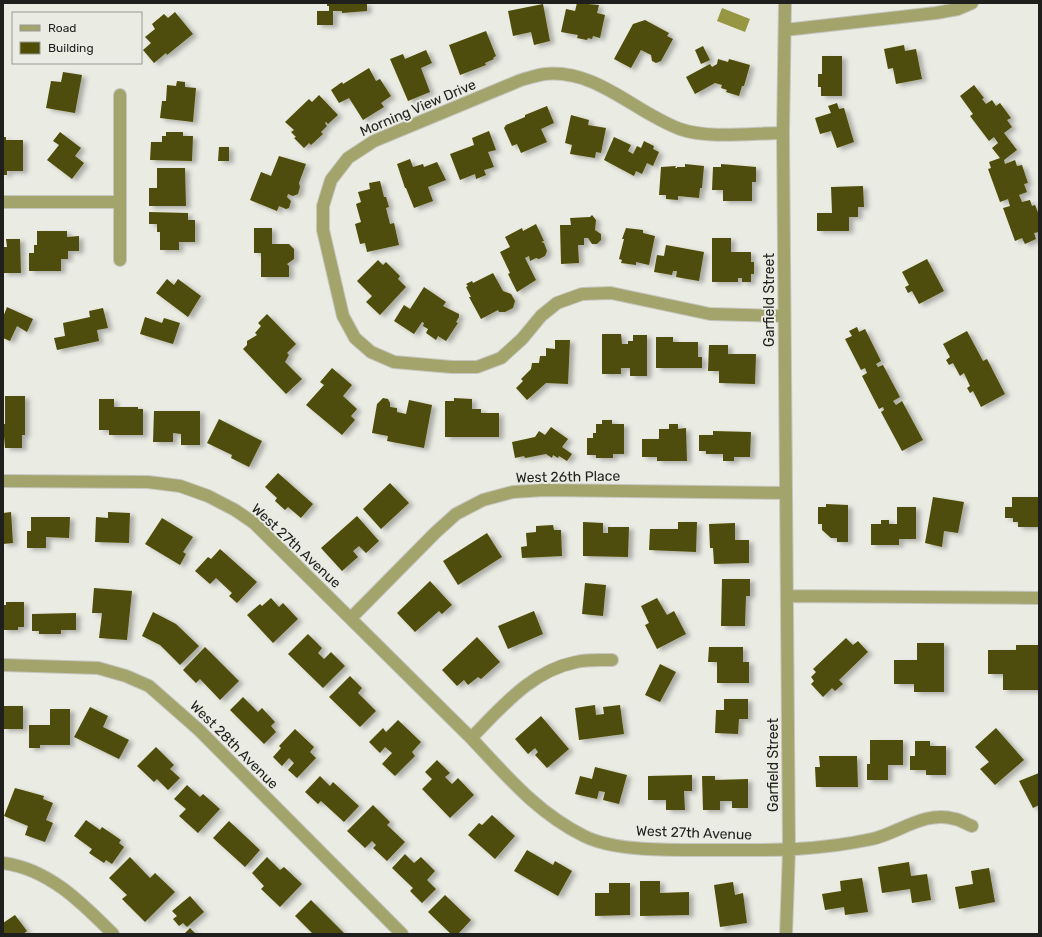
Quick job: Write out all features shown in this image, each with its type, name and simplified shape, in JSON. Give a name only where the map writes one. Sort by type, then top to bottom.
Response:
[{"type":"street","name":"Garfield Street","points":[[785,3],[783,133],[788,850],[786,934]]},
{"type":"street","points":[[785,30],[936,13],[958,9],[972,3]]},
{"type":"street","name":"Morning View Drive","points":[[783,133],[699,134],[674,126],[597,83],[569,74],[544,74],[521,80],[374,140],[348,158],[331,180],[323,206],[322,230],[343,316],[355,338],[371,352],[394,362],[452,368],[477,368],[501,358],[522,339],[540,316],[557,303],[582,294],[610,293],[710,314],[784,316]]},
{"type":"street","points":[[120,95],[120,260]]},
{"type":"street","points":[[3,202],[119,202]]},
{"type":"street","name":"West 27th Avenue","points":[[3,481],[148,482],[180,486],[208,496],[235,510],[254,523],[351,618],[471,738],[533,803],[557,821],[585,837],[618,845],[653,850],[788,850],[843,845],[877,838],[914,823],[936,817],[955,818],[972,826]]},
{"type":"street","name":"West 26th Place","points":[[351,618],[435,533],[456,514],[483,500],[512,492],[544,490],[786,493]]},
{"type":"street","points":[[787,596],[1039,598]]},
{"type":"street","points":[[471,738],[521,688],[547,672],[576,662],[612,660]]},
{"type":"street","name":"West 28th Avenue","points":[[3,665],[98,668],[126,676],[149,686],[199,730],[402,934]]},
{"type":"street","points":[[3,863],[15,865],[55,881],[88,908],[113,934]]},
{"type":"shaded area","points":[[722,8],[750,19],[745,32],[717,21]]},
{"type":"building","points":[[327,3],[367,3],[367,11],[342,13],[342,11],[333,11],[333,25],[317,25],[317,11],[329,11],[329,6],[327,6]]},
{"type":"building","points":[[577,3],[599,5],[597,13],[605,15],[600,38],[593,36],[592,39],[588,38],[587,40],[577,38],[578,35],[561,32],[566,9],[575,11]]},
{"type":"building","points":[[543,4],[550,41],[534,45],[531,32],[513,36],[508,11]]},
{"type":"building","points":[[175,12],[193,34],[167,55],[166,53],[154,63],[143,50],[151,43],[145,37],[155,29],[152,24],[164,14],[168,18]]},
{"type":"building","points":[[645,20],[669,33],[667,36],[673,39],[661,61],[656,63],[652,61],[651,55],[641,50],[631,68],[614,59],[633,24]]},
{"type":"building","points":[[486,31],[496,56],[493,58],[494,59],[485,63],[486,65],[460,75],[449,45]]},
{"type":"building","points":[[904,45],[905,51],[916,49],[922,79],[896,84],[893,68],[888,69],[884,49]]},
{"type":"building","points":[[703,46],[710,60],[701,64],[695,50]]},
{"type":"building","points":[[426,50],[432,63],[421,68],[430,92],[408,101],[390,59],[403,54],[405,59]]},
{"type":"building","points":[[822,56],[842,56],[842,96],[821,96],[821,87],[818,87],[818,74],[822,74]]},
{"type":"building","points":[[718,59],[728,62],[729,59],[750,65],[744,86],[742,86],[739,96],[726,92],[727,90],[721,88],[722,85],[715,83],[695,94],[686,77],[710,64],[712,67],[717,64]]},
{"type":"building","points":[[369,68],[376,81],[380,79],[391,96],[381,103],[384,107],[363,120],[349,98],[339,103],[331,90],[342,82],[343,84]]},
{"type":"building","points":[[63,72],[82,75],[75,113],[46,108],[51,81],[61,82]]},
{"type":"building","points":[[177,81],[185,82],[185,87],[196,88],[193,122],[160,118],[162,101],[166,101],[167,85],[176,86]]},
{"type":"building","points":[[974,85],[984,98],[982,99],[986,104],[992,100],[996,106],[1000,103],[1011,118],[1007,120],[1012,127],[1004,133],[1017,150],[1004,160],[1005,164],[1015,160],[1017,166],[1022,165],[1028,183],[1024,184],[1027,192],[1019,195],[1022,202],[1030,200],[1032,206],[1035,205],[1039,215],[1039,232],[1034,233],[1036,239],[1025,244],[1022,238],[1015,241],[1003,208],[1010,206],[1008,199],[1000,202],[988,169],[991,168],[989,162],[1000,158],[992,148],[998,143],[994,137],[989,141],[970,116],[973,114],[960,96]]},
{"type":"building","points":[[319,95],[338,115],[328,124],[326,122],[325,123],[327,126],[321,132],[323,134],[311,145],[309,143],[304,148],[294,138],[296,137],[291,132],[294,130],[285,122],[309,99],[312,102]]},
{"type":"building","points":[[837,103],[839,109],[844,108],[854,142],[837,148],[831,131],[820,134],[815,118],[831,113],[828,106]]},
{"type":"building","points":[[547,106],[554,123],[541,129],[547,142],[521,153],[517,144],[512,146],[504,128],[506,125],[525,117],[525,115]]},
{"type":"building","points":[[571,115],[589,120],[588,125],[606,128],[601,153],[596,152],[595,158],[570,154],[572,145],[565,143]]},
{"type":"building","points":[[489,131],[496,150],[488,152],[494,167],[484,170],[486,175],[476,179],[475,174],[460,180],[450,154],[474,145],[472,138]]},
{"type":"building","points":[[60,132],[81,148],[75,156],[84,163],[72,179],[47,160],[59,145],[53,141]]},
{"type":"building","points":[[166,132],[183,132],[183,136],[193,136],[192,161],[150,160],[151,142],[162,142],[162,136],[166,136]]},
{"type":"building","points":[[3,137],[6,137],[6,140],[23,140],[23,171],[7,171],[7,175],[3,175]]},
{"type":"building","points":[[614,137],[631,145],[628,151],[633,154],[637,146],[641,148],[644,141],[654,146],[653,149],[659,152],[653,166],[647,163],[642,174],[636,171],[634,176],[604,160]]},
{"type":"building","points":[[219,147],[229,147],[229,161],[218,161]]},
{"type":"building","points":[[279,156],[306,164],[299,183],[300,187],[298,194],[293,196],[288,194],[287,197],[291,201],[289,208],[286,209],[279,206],[277,211],[250,200],[261,172],[271,176]]},
{"type":"building","points":[[410,159],[413,167],[423,164],[424,167],[437,162],[446,180],[428,187],[433,201],[414,208],[397,164]]},
{"type":"building","points":[[685,164],[704,166],[702,188],[700,188],[699,198],[678,196],[678,200],[666,199],[666,195],[659,195],[661,167],[685,167]]},
{"type":"building","points":[[721,164],[756,167],[756,182],[752,182],[752,201],[723,201],[723,190],[712,190],[713,167],[721,167]]},
{"type":"building","points":[[157,168],[185,168],[186,206],[149,206],[149,188],[157,188]]},
{"type":"building","points":[[380,181],[384,197],[386,197],[389,207],[386,208],[390,224],[394,223],[399,245],[367,252],[365,243],[360,244],[355,224],[361,222],[356,204],[361,202],[358,192],[370,189],[369,183]]},
{"type":"building","points":[[863,186],[864,207],[858,207],[858,217],[849,217],[849,231],[817,231],[817,213],[832,213],[831,187]]},
{"type":"building","points":[[149,212],[188,213],[188,220],[195,220],[195,242],[179,242],[179,250],[160,250],[160,232],[157,232],[157,224],[149,224]]},
{"type":"building","points":[[592,215],[596,220],[595,230],[601,234],[601,240],[597,244],[592,244],[588,238],[584,238],[584,245],[578,245],[579,263],[561,264],[560,225],[571,225],[570,218],[590,217]]},
{"type":"building","points":[[536,224],[544,241],[541,242],[544,243],[547,251],[545,256],[539,259],[536,258],[530,261],[529,256],[525,258],[536,280],[517,292],[508,274],[510,273],[500,252],[510,247],[505,237],[522,228],[523,231]]},
{"type":"building","points":[[254,228],[272,228],[272,244],[289,244],[294,249],[294,259],[287,264],[289,266],[289,277],[261,277],[261,253],[254,253]]},
{"type":"building","points":[[626,228],[643,230],[643,233],[655,236],[649,265],[636,262],[636,265],[621,263],[622,260],[619,259],[624,239],[622,239]]},
{"type":"building","points":[[37,231],[67,231],[67,237],[79,236],[79,251],[68,251],[68,259],[61,259],[61,271],[29,271],[29,253],[34,253],[34,245],[37,245]]},
{"type":"building","points":[[712,238],[731,238],[731,252],[751,252],[751,262],[754,262],[754,274],[751,274],[751,282],[742,282],[742,278],[738,278],[738,282],[712,282]]},
{"type":"building","points":[[6,239],[20,239],[21,273],[3,273],[3,247],[7,247]]},
{"type":"building","points":[[666,245],[704,252],[699,281],[676,277],[677,271],[673,271],[672,275],[654,272],[657,255],[664,256]]},
{"type":"building","points":[[927,259],[944,291],[919,304],[912,291],[908,293],[905,287],[909,285],[902,272]]},
{"type":"building","points":[[378,260],[383,265],[386,262],[400,276],[398,279],[406,287],[380,315],[366,302],[372,296],[357,281]]},
{"type":"building","points":[[493,273],[503,291],[511,294],[515,301],[513,308],[505,312],[499,312],[498,310],[481,319],[469,297],[471,297],[466,284],[472,281],[473,283]]},
{"type":"building","points":[[167,279],[174,285],[178,279],[201,296],[188,317],[156,293]]},
{"type":"building","points":[[424,287],[446,302],[443,306],[459,314],[456,322],[458,323],[446,341],[438,336],[436,340],[426,333],[428,329],[423,326],[424,323],[422,322],[414,334],[394,321],[404,305],[410,309]]},
{"type":"building","points":[[7,307],[33,319],[27,332],[17,326],[10,341],[3,338],[3,317]]},
{"type":"building","points":[[103,308],[108,328],[97,330],[99,341],[57,350],[54,338],[65,336],[63,323],[90,317],[89,311]]},
{"type":"building","points":[[267,314],[296,344],[287,353],[289,355],[285,362],[302,379],[286,394],[243,349],[247,345],[247,341],[257,335],[255,333],[261,326],[258,323]]},
{"type":"building","points":[[145,317],[162,323],[164,318],[180,323],[173,344],[140,334]]},
{"type":"building","points":[[857,327],[859,332],[865,329],[881,361],[876,364],[878,367],[883,365],[900,397],[893,401],[896,405],[902,401],[923,440],[902,451],[881,412],[884,410],[883,407],[879,409],[862,376],[867,373],[865,368],[861,370],[845,339],[852,336],[849,331]]},
{"type":"building","points":[[967,331],[983,361],[987,359],[1005,394],[981,407],[973,391],[970,393],[967,388],[970,386],[964,373],[960,376],[953,363],[949,365],[946,360],[950,357],[943,344]]},
{"type":"building","points":[[602,334],[621,334],[622,344],[628,344],[628,341],[633,341],[633,335],[647,335],[647,376],[630,376],[630,368],[621,368],[621,374],[602,374]]},
{"type":"building","points":[[656,337],[673,337],[673,342],[698,342],[698,357],[702,357],[702,368],[656,368]]},
{"type":"building","points":[[555,340],[570,340],[568,384],[546,383],[527,400],[516,388],[523,381],[521,379],[531,369],[532,363],[539,363],[540,356],[546,356],[546,348],[555,349]]},
{"type":"building","points":[[709,345],[728,345],[728,354],[756,354],[755,384],[719,383],[719,371],[708,371]]},
{"type":"building","points":[[332,368],[352,385],[343,396],[357,409],[351,416],[355,420],[342,435],[306,405],[324,385],[320,382]]},
{"type":"building","points":[[5,396],[25,396],[25,435],[22,435],[22,448],[5,448],[3,424],[5,424]]},
{"type":"building","points":[[383,398],[388,399],[390,407],[397,408],[397,412],[406,414],[409,400],[432,405],[424,448],[387,441],[388,436],[372,433],[377,404]]},
{"type":"building","points":[[454,398],[472,399],[472,409],[481,409],[481,413],[499,413],[499,437],[445,437],[445,401],[454,401]]},
{"type":"building","points":[[99,399],[114,399],[114,407],[138,407],[138,409],[143,409],[143,435],[109,435],[109,430],[99,430]]},
{"type":"building","points":[[154,411],[200,411],[200,445],[181,445],[181,434],[173,433],[173,442],[153,442]]},
{"type":"building","points":[[219,419],[262,441],[249,467],[231,458],[232,455],[207,443]]},
{"type":"building","points":[[602,420],[612,420],[612,424],[624,424],[624,454],[613,454],[613,458],[596,458],[596,455],[587,455],[587,438],[593,438],[593,433],[596,433],[596,424],[602,424]]},
{"type":"building","points":[[669,424],[678,424],[678,429],[686,428],[687,461],[657,461],[657,457],[642,457],[642,439],[659,439],[659,429],[669,429]]},
{"type":"building","points":[[551,427],[568,439],[562,447],[572,454],[567,461],[559,456],[558,458],[553,455],[552,458],[546,454],[525,458],[524,456],[515,458],[512,442],[535,437],[539,431],[545,435]]},
{"type":"building","points":[[713,431],[751,432],[750,457],[734,457],[734,461],[723,461],[723,454],[706,454],[706,451],[699,451],[699,435],[713,435]]},
{"type":"building","points":[[278,473],[313,504],[301,518],[288,507],[285,510],[275,501],[277,498],[265,487]]},
{"type":"building","points":[[390,483],[409,503],[381,529],[363,509]]},
{"type":"building","points":[[933,497],[964,502],[958,533],[944,531],[942,547],[925,543]]},
{"type":"building","points":[[1012,497],[1038,497],[1038,527],[1018,527],[1018,522],[1013,522],[1013,518],[1005,518],[1005,507],[1012,507]]},
{"type":"building","points":[[826,504],[848,505],[848,542],[837,542],[837,538],[831,538],[822,530],[822,524],[818,524],[818,507],[826,507]]},
{"type":"building","points":[[897,507],[916,507],[916,539],[899,539],[899,545],[871,545],[871,524],[881,524],[881,520],[889,520],[889,524],[897,524]]},
{"type":"building","points":[[11,512],[13,543],[3,544],[3,513]]},
{"type":"building","points":[[108,512],[130,513],[129,543],[95,542],[96,517],[108,518]]},
{"type":"building","points":[[357,516],[379,541],[366,553],[359,546],[353,551],[358,557],[342,571],[321,548]]},
{"type":"building","points":[[31,517],[70,517],[69,538],[46,537],[46,548],[27,548],[27,531],[31,531]]},
{"type":"building","points":[[162,518],[193,537],[183,552],[186,554],[180,565],[145,544]]},
{"type":"building","points":[[583,522],[603,523],[603,533],[608,533],[608,527],[629,527],[628,557],[583,556]]},
{"type":"building","points":[[678,522],[697,522],[696,552],[649,550],[650,529],[678,529]]},
{"type":"building","points":[[735,523],[735,540],[749,540],[749,563],[714,564],[713,548],[710,548],[709,524]]},
{"type":"building","points":[[553,525],[554,530],[561,530],[562,556],[522,558],[521,547],[527,546],[526,533],[536,532],[536,526]]},
{"type":"building","points":[[487,533],[502,557],[458,585],[443,561]]},
{"type":"building","points":[[220,549],[257,582],[237,603],[229,596],[232,593],[216,578],[210,584],[195,571],[208,557],[211,559]]},
{"type":"building","points":[[722,579],[750,579],[750,596],[746,596],[745,626],[721,626]]},
{"type":"building","points":[[430,581],[452,605],[442,614],[439,611],[415,632],[397,613]]},
{"type":"building","points":[[585,583],[606,585],[603,616],[582,614]]},
{"type":"building","points":[[94,588],[132,591],[127,640],[99,638],[102,613],[92,613]]},
{"type":"building","points":[[271,598],[279,607],[283,603],[298,619],[273,643],[247,615],[260,604],[262,606]]},
{"type":"building","points":[[657,598],[667,615],[674,611],[686,634],[657,649],[645,625],[649,623],[641,606]]},
{"type":"building","points":[[6,602],[24,602],[24,627],[18,627],[18,630],[3,630],[3,605],[6,605]]},
{"type":"building","points":[[534,611],[543,634],[508,649],[498,626]]},
{"type":"building","points":[[153,612],[176,624],[199,646],[180,665],[160,645],[142,636]]},
{"type":"building","points":[[76,613],[76,630],[61,630],[61,634],[39,634],[39,631],[32,631],[32,614]]},
{"type":"building","points":[[308,634],[322,648],[318,653],[324,659],[331,652],[345,666],[323,688],[288,654]]},
{"type":"building","points":[[477,637],[500,662],[481,679],[478,677],[468,685],[464,680],[457,686],[442,670]]},
{"type":"building","points":[[846,638],[853,645],[858,641],[868,652],[839,680],[843,684],[835,691],[832,688],[823,697],[811,684],[814,681],[811,677],[816,672],[813,669]]},
{"type":"building","points":[[917,643],[944,643],[944,692],[914,692],[914,684],[894,684],[894,660],[917,660]]},
{"type":"building","points":[[1016,645],[1039,645],[1038,690],[1003,690],[1003,674],[988,674],[988,650],[1016,650]]},
{"type":"building","points":[[205,647],[239,681],[220,700],[200,679],[196,683],[183,670]]},
{"type":"building","points":[[709,647],[743,647],[743,662],[749,662],[749,683],[717,683],[717,662],[708,662]]},
{"type":"building","points":[[660,664],[676,672],[660,702],[645,695]]},
{"type":"building","points":[[350,676],[362,688],[358,693],[376,711],[360,727],[329,697]]},
{"type":"building","points":[[243,697],[258,712],[262,708],[275,722],[271,726],[276,732],[264,744],[230,710]]},
{"type":"building","points":[[724,699],[748,699],[748,719],[739,719],[738,734],[715,733],[716,710],[724,710]]},
{"type":"building","points":[[595,705],[596,715],[604,714],[603,707],[620,705],[624,734],[579,740],[575,708]]},
{"type":"building","points":[[3,706],[23,706],[23,729],[3,729]]},
{"type":"building","points":[[90,707],[108,716],[103,727],[129,740],[119,759],[74,737]]},
{"type":"building","points":[[50,709],[70,709],[70,745],[40,745],[40,748],[29,748],[29,725],[50,725]]},
{"type":"building","points":[[541,716],[569,749],[547,768],[535,755],[538,752],[535,748],[528,754],[515,739]]},
{"type":"building","points":[[398,720],[421,742],[412,752],[415,756],[395,776],[382,764],[392,753],[385,747],[380,753],[369,742],[383,728],[386,732]]},
{"type":"building","points":[[996,728],[1024,760],[995,785],[980,769],[989,762],[975,747]]},
{"type":"building","points":[[295,729],[314,747],[310,752],[316,758],[297,778],[288,770],[294,763],[289,758],[282,766],[273,757],[281,748],[279,746]]},
{"type":"building","points":[[870,740],[903,740],[903,765],[888,765],[888,780],[867,780],[867,764],[870,764]]},
{"type":"building","points":[[915,741],[930,741],[930,746],[946,746],[946,775],[926,775],[926,770],[910,770],[910,756],[915,756]]},
{"type":"building","points":[[156,747],[174,765],[170,769],[180,778],[168,790],[157,779],[154,782],[137,766]]},
{"type":"building","points":[[819,756],[857,756],[858,787],[816,787],[815,767],[820,767]]},
{"type":"building","points":[[437,760],[450,773],[445,777],[452,784],[458,778],[474,795],[450,818],[422,789],[432,779],[425,772]]},
{"type":"building","points":[[595,767],[627,775],[619,804],[603,800],[605,792],[599,791],[597,799],[575,794],[580,776],[592,779]]},
{"type":"building","points":[[1039,773],[1039,805],[1033,808],[1019,781]]},
{"type":"building","points":[[692,775],[692,791],[684,791],[685,810],[666,810],[666,800],[648,800],[648,776]]},
{"type":"building","points":[[320,776],[330,786],[333,782],[359,806],[344,822],[321,801],[318,804],[305,792]]},
{"type":"building","points":[[702,776],[715,776],[715,780],[748,779],[748,808],[732,808],[732,801],[720,801],[720,810],[703,810]]},
{"type":"building","points":[[187,785],[200,797],[203,794],[220,809],[198,833],[179,816],[186,809],[174,799]]},
{"type":"building","points":[[15,788],[44,796],[43,799],[53,803],[46,820],[53,823],[45,842],[25,835],[28,826],[4,816]]},
{"type":"building","points":[[373,805],[390,822],[387,825],[405,842],[387,861],[373,848],[376,845],[372,841],[365,848],[347,831]]},
{"type":"building","points":[[492,815],[515,836],[495,859],[468,835],[479,823],[482,825]]},
{"type":"building","points":[[86,820],[100,830],[102,827],[121,840],[119,843],[124,847],[112,864],[106,860],[104,863],[89,853],[92,849],[74,836]]},
{"type":"building","points":[[229,821],[260,850],[245,867],[213,838]]},
{"type":"building","points":[[527,850],[553,865],[555,861],[572,871],[558,896],[514,871]]},
{"type":"building","points":[[405,854],[414,863],[421,857],[435,871],[427,880],[436,889],[422,903],[410,891],[413,888],[392,868]]},
{"type":"building","points":[[130,857],[150,878],[155,873],[175,892],[145,922],[122,899],[127,895],[109,878]]},
{"type":"building","points":[[267,857],[280,870],[284,867],[302,884],[280,907],[261,889],[264,886],[252,873]]},
{"type":"building","points":[[909,862],[911,876],[927,874],[931,900],[912,903],[910,889],[882,893],[878,867]]},
{"type":"building","points":[[989,868],[995,902],[959,909],[955,887],[973,884],[971,871]]},
{"type":"building","points":[[862,878],[868,912],[845,915],[844,907],[825,910],[822,894],[841,891],[840,881]]},
{"type":"building","points":[[640,881],[660,881],[660,893],[689,892],[689,915],[640,916]]},
{"type":"building","points":[[733,882],[735,895],[743,893],[747,923],[720,927],[714,885]]},
{"type":"building","points":[[609,883],[630,883],[630,915],[595,916],[595,893],[609,893]]},
{"type":"building","points":[[445,895],[471,920],[458,934],[451,934],[428,912]]},
{"type":"building","points":[[190,896],[204,912],[187,927],[183,923],[179,926],[173,919],[177,916],[172,911]]},
{"type":"building","points":[[311,900],[344,934],[313,934],[295,916]]},
{"type":"building","points":[[15,915],[27,931],[23,934],[3,934],[3,923]]},
{"type":"building","points":[[190,928],[196,934],[184,934]]}]
